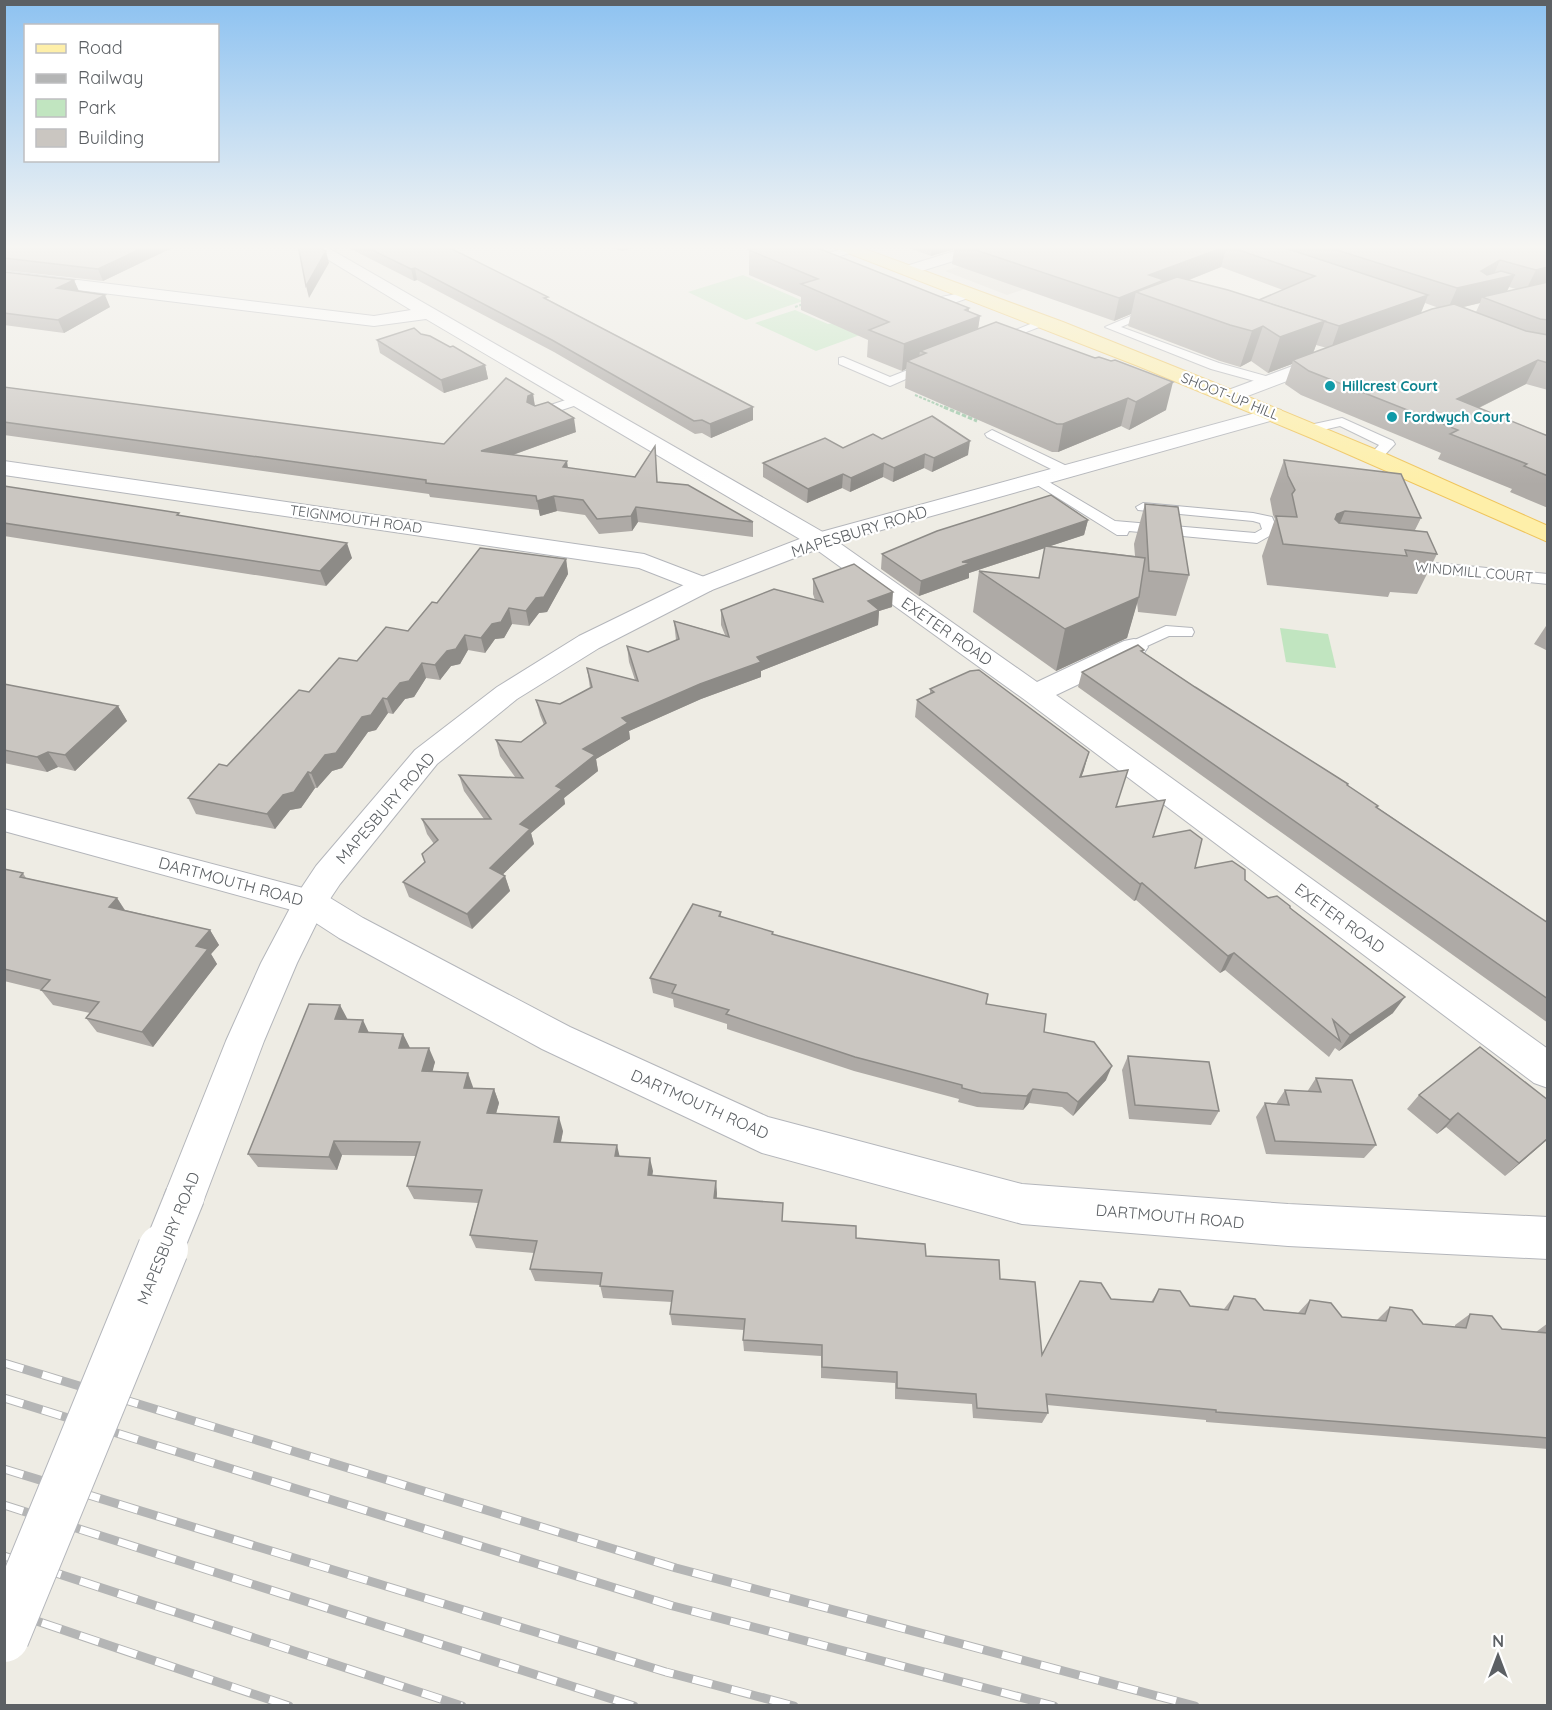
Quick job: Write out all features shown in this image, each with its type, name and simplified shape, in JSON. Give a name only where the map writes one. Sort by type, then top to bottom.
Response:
[{"type":"main road","name":"SHOOT-UP HILL","points":[[1050,325],[1310,429],[1548,535]]},
{"type":"street","name":"EXETER ROAD","points":[[446,325],[819,540],[1035,694],[1548,1071]]},
{"type":"street","points":[[1230,396],[1339,355]]},
{"type":"street","name":"MAPESBURY ROAD","points":[[4,1637],[185,1196],[249,1031],[279,963],[310,902],[328,876],[426,757],[516,687],[589,642],[703,585],[819,540],[1274,414]]},
{"type":"street","name":"TEIGNMOUTH ROAD","points":[[4,468],[644,561],[703,585]]},
{"type":"street","points":[[1035,694],[1134,647]]},
{"type":"street","name":"DARTMOUTH ROAD","points":[[4,820],[310,902],[351,928],[556,1038],[774,1137],[1022,1204],[1288,1225],[1548,1238]]},
{"type":"lane","points":[[977,347],[1036,325]]},
{"type":"lane","points":[[1085,338],[1117,325]]},
{"type":"lane","points":[[1112,327],[1215,366],[1269,381]]},
{"type":"lane","points":[[1312,349],[1339,355]]},
{"type":"lane","points":[[843,361],[890,382],[945,360]]},
{"type":"lane","points":[[537,414],[578,400]]},
{"type":"lane","points":[[987,429],[1068,472]]},
{"type":"lane","points":[[1039,480],[1122,532],[1143,538],[1261,551]]},
{"type":"lane","points":[[1110,525],[1257,538],[1270,531],[1267,520],[1253,517],[1143,507]]},
{"type":"lane","name":"WINDMILL COURT","points":[[1386,564],[1548,579]]},
{"type":"lane","points":[[1134,647],[1166,631],[1186,633]]},
{"type":"path","points":[[912,393],[987,429]]},
{"type":"green space","points":[[759,325],[840,325],[868,332],[816,351]]},
{"type":"green space","points":[[1280,628],[1328,634],[1336,668],[1286,662]]},
{"type":"building","points":[[523,325],[595,325],[753,407],[710,424],[702,420],[694,421]]},
{"type":"building","points":[[882,325],[956,325],[904,344],[869,330]]},
{"type":"building","points":[[989,325],[1004,325],[1095,358],[1115,360],[1173,382],[1136,402],[1128,398],[1063,424],[1057,424],[907,361],[926,353],[920,351]]},
{"type":"building","points":[[1230,325],[1314,325],[1280,337],[1263,326],[1252,331]]},
{"type":"building","points":[[1389,325],[1509,325],[1548,335],[1548,363],[1538,360],[1457,399],[1548,436],[1548,476],[1524,466],[1527,464],[1450,434],[1458,430],[1309,371],[1293,360]]},
{"type":"building","points":[[414,328],[421,334],[430,336],[450,347],[453,346],[485,365],[441,380],[377,340]]},
{"type":"building","points":[[506,378],[533,394],[528,396],[527,402],[535,406],[548,402],[574,418],[481,451],[567,461],[563,467],[635,477],[655,446],[657,482],[688,485],[753,522],[636,507],[631,516],[597,519],[583,500],[554,496],[537,501],[536,496],[426,483],[426,480],[4,422],[4,387],[444,444]]},
{"type":"building","points":[[932,416],[970,441],[934,458],[925,454],[894,468],[884,463],[851,478],[843,474],[808,489],[763,463],[825,438],[843,448],[873,434],[882,439]]},
{"type":"building","points":[[1284,460],[1401,474],[1421,518],[1345,511],[1337,514],[1335,519],[1339,523],[1427,532],[1437,554],[1405,550],[1407,556],[1283,544],[1276,516],[1297,517],[1292,494],[1295,490]]},
{"type":"building","points":[[4,486],[179,513],[177,515],[347,543],[320,571],[4,523]]},
{"type":"building","points":[[1051,495],[1088,520],[962,562],[971,563],[921,581],[882,554],[937,531]]},
{"type":"building","points":[[1145,504],[1178,507],[1189,575],[1149,571]]},
{"type":"building","points":[[1045,546],[1145,558],[1139,597],[1065,629],[979,571],[1039,578]]},
{"type":"building","points":[[480,548],[566,559],[544,597],[536,598],[526,611],[509,608],[501,622],[492,624],[481,638],[465,635],[456,649],[447,651],[435,665],[422,663],[409,681],[400,683],[387,699],[383,698],[371,715],[362,717],[336,753],[325,755],[311,773],[308,772],[294,792],[283,795],[267,814],[188,798],[219,764],[227,766],[299,690],[309,692],[339,658],[357,661],[386,627],[408,631],[432,602],[437,603]]},
{"type":"building","points":[[854,564],[893,592],[868,601],[879,610],[757,657],[761,662],[700,684],[622,718],[628,723],[583,749],[595,755],[556,786],[562,789],[520,824],[530,829],[490,868],[505,876],[467,914],[403,882],[425,862],[422,854],[438,840],[422,819],[491,819],[459,775],[523,778],[496,740],[521,742],[546,723],[536,700],[560,704],[592,687],[587,668],[638,681],[627,646],[648,652],[679,639],[674,621],[729,637],[721,610],[774,589],[823,602],[813,579]]},
{"type":"building","points":[[1138,645],[1144,650],[1141,651],[1348,784],[1378,806],[1376,807],[1548,923],[1548,999],[1082,672]]},
{"type":"building","points":[[979,670],[1089,752],[1080,777],[1128,770],[1116,807],[1165,800],[1153,837],[1190,830],[1202,839],[1195,868],[1232,861],[1245,870],[1245,880],[1268,898],[1277,896],[1405,997],[1350,1035],[1333,1020],[1340,1041],[1234,953],[1228,956],[917,700],[934,692],[930,689],[970,671]]},
{"type":"building","points":[[4,684],[118,706],[65,755],[48,752],[37,757],[4,750]]},
{"type":"building","points":[[4,869],[23,873],[20,877],[117,898],[109,907],[210,930],[196,946],[208,949],[142,1032],[86,1018],[99,1002],[41,990],[50,980],[4,969]]},
{"type":"building","points":[[693,904],[721,912],[719,916],[773,932],[772,934],[988,994],[986,1004],[1046,1014],[1044,1032],[1094,1042],[1112,1066],[1078,1102],[1067,1093],[1033,1089],[1027,1096],[981,1093],[962,1088],[962,1085],[855,1057],[726,1014],[729,1010],[672,993],[676,985],[650,978]]},
{"type":"building","points":[[309,1004],[340,1005],[335,1019],[363,1020],[359,1032],[403,1034],[399,1048],[429,1048],[422,1071],[468,1073],[464,1088],[494,1089],[487,1113],[559,1117],[554,1142],[617,1145],[615,1156],[650,1158],[648,1175],[716,1181],[714,1198],[783,1203],[782,1221],[856,1226],[856,1238],[925,1244],[926,1256],[999,1260],[1000,1279],[1035,1282],[1042,1355],[1080,1281],[1101,1283],[1111,1299],[1153,1302],[1159,1289],[1180,1291],[1190,1306],[1228,1310],[1234,1296],[1255,1299],[1264,1310],[1305,1314],[1310,1300],[1331,1303],[1342,1317],[1386,1321],[1390,1307],[1412,1310],[1423,1324],[1466,1328],[1470,1314],[1492,1316],[1502,1329],[1548,1333],[1548,1438],[1216,1412],[1216,1410],[1046,1394],[1048,1413],[977,1408],[976,1394],[897,1388],[897,1372],[822,1367],[822,1345],[743,1340],[745,1319],[670,1314],[673,1291],[600,1286],[602,1273],[530,1269],[537,1241],[470,1235],[482,1190],[407,1186],[420,1142],[334,1141],[329,1157],[248,1154]]},
{"type":"building","points":[[1480,1047],[1548,1100],[1548,1138],[1519,1163],[1458,1113],[1450,1120],[1419,1095]]},
{"type":"building","points":[[1128,1056],[1209,1062],[1219,1111],[1135,1105]]},
{"type":"building","points":[[1316,1078],[1352,1080],[1376,1145],[1275,1141],[1265,1103],[1289,1105],[1285,1090],[1321,1092]]},
{"type":"railway","points":[[4,1363],[676,1568],[1195,1706]]},
{"type":"railway","points":[[4,1398],[673,1606],[1054,1706]]},
{"type":"railway","points":[[4,1469],[666,1672],[794,1706]]},
{"type":"railway","points":[[4,1505],[634,1706]]},
{"type":"railway","points":[[4,1556],[462,1706]]},
{"type":"railway","points":[[4,1610],[289,1706]]},
{"type":"place","name":"Hillcrest Court","points":[[1330,386]]},
{"type":"place","name":"Fordwych Court","points":[[1392,417]]}]
